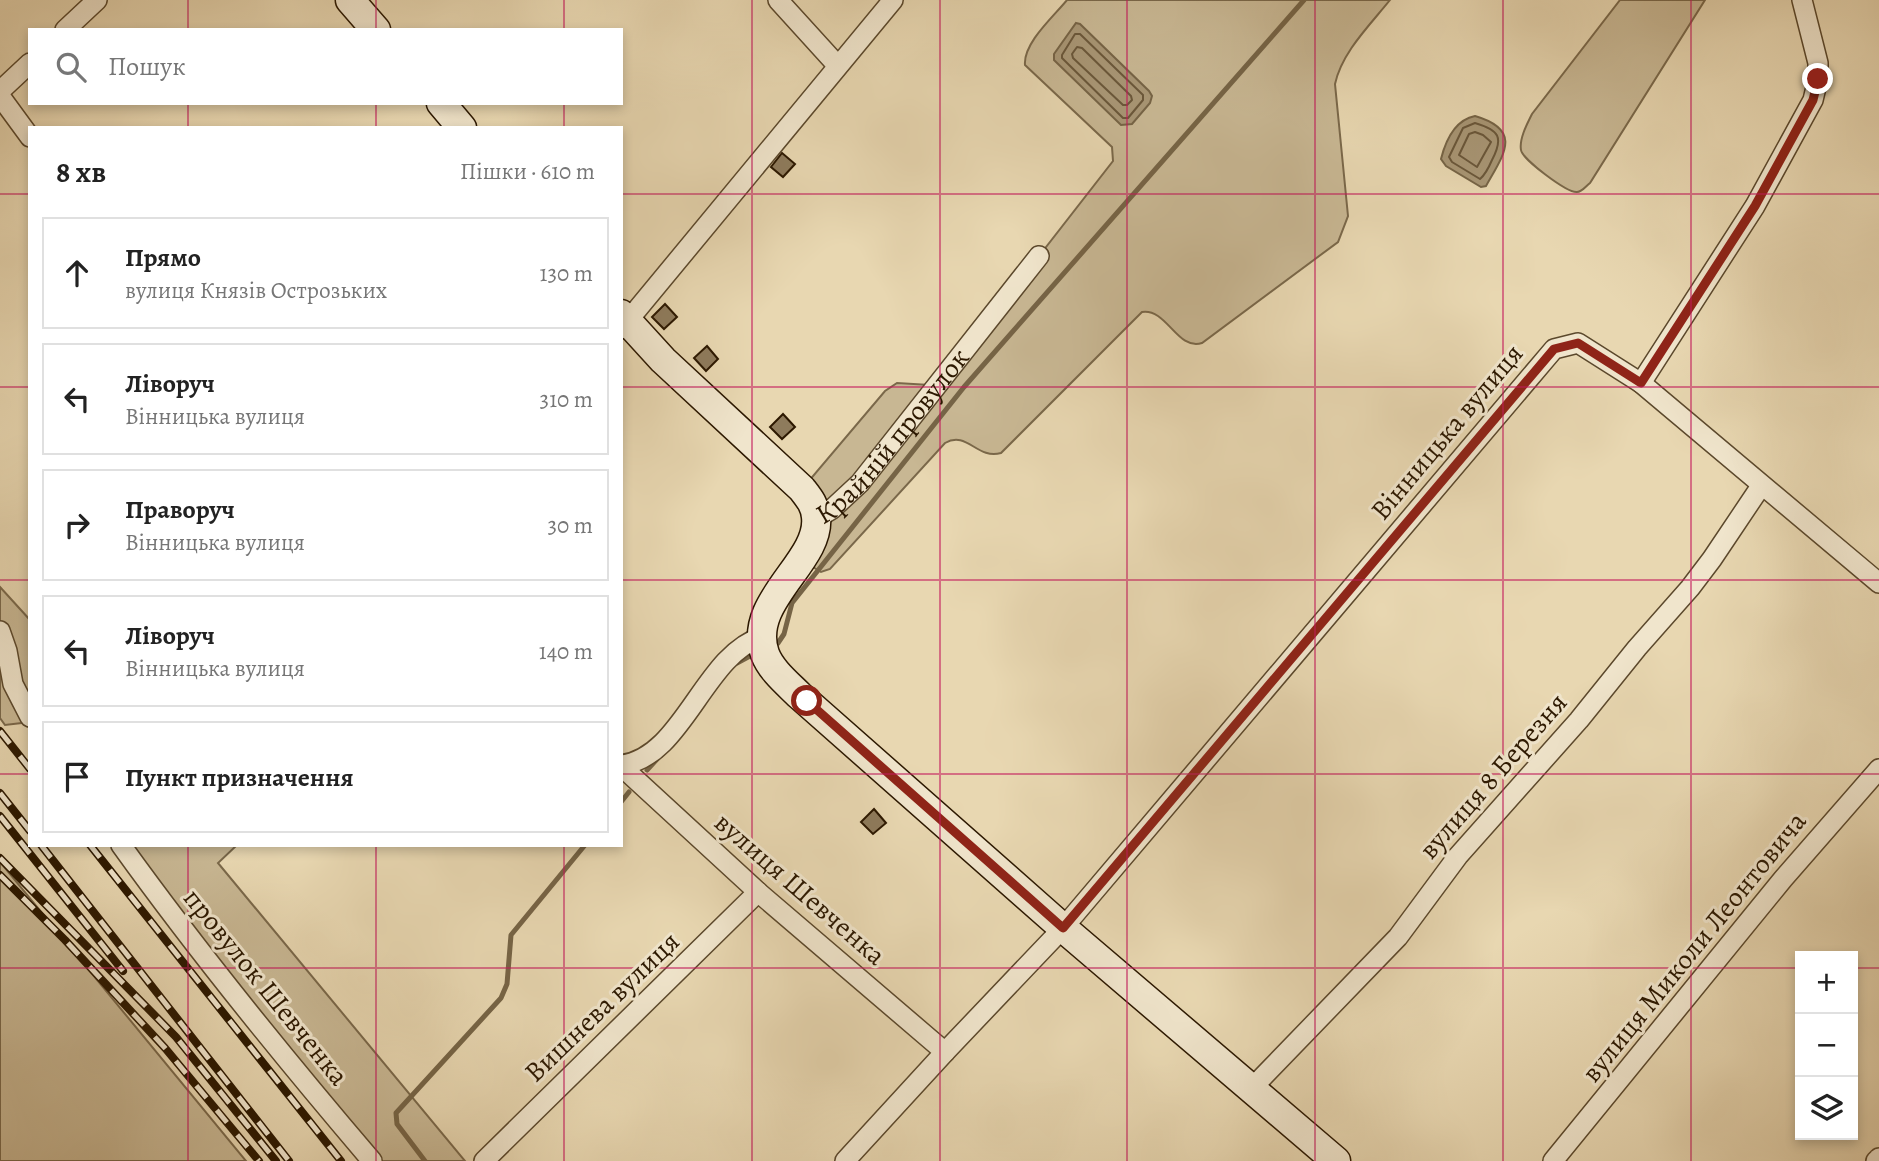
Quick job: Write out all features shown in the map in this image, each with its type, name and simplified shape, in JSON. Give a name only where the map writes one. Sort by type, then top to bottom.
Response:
[{"type":"street","points":[[67,28],[97,0]]},
{"type":"street","points":[[350,0],[374,28]]},
{"type":"street","points":[[778,0],[837,65]]},
{"type":"street","points":[[817,519],[813,502],[802,489],[623,321],[893,0]]},
{"type":"street","points":[[1641,383],[1755,206],[1813,100],[1818,79],[1818,63],[1815,42],[1801,0]]},
{"type":"street","points":[[0,91],[28,65]]},
{"type":"street","points":[[0,96],[28,134]]},
{"type":"street","points":[[443,105],[460,126]]},
{"type":"street","name":"Крайній провулок","points":[[762,637],[767,612],[806,550],[814,534],[817,519],[860,483],[1039,256]]},
{"type":"street","name":"Вінницька вулиця","points":[[845,1161],[944,1052],[1063,928],[1554,349],[1578,343],[1641,383],[1879,583]]},
{"type":"street","name":"вулиця 8 Березня","points":[[1252,1088],[1398,937],[1458,856],[1579,720],[1690,588],[1761,486]]},
{"type":"street","points":[[0,631],[13,684],[28,713]]},
{"type":"street","points":[[623,765],[636,763],[652,752],[673,731],[739,648],[762,637],[765,654],[799,695],[1063,928],[1336,1161]]},
{"type":"street","name":"вулиця Шевченка","points":[[623,767],[758,892],[944,1052]]},
{"type":"street","name":"вулиця Миколи Леонтовича","points":[[1553,1161],[1783,879],[1879,769]]},
{"type":"street","name":"провулок Шевченка","points":[[123,847],[283,1056],[372,1161]]},
{"type":"street","name":"Вишнева вулиця","points":[[484,1161],[758,892]]},
{"type":"shaded area","points":[[1067,0],[1390,0],[1350,50],[1335,84],[1348,216],[1338,242],[1202,343],[1193,344],[1186,341],[1158,316],[1142,312],[1001,453],[985,453],[960,440],[945,443],[830,569],[821,572],[800,559],[806,550],[802,489],[885,391],[897,383],[930,385],[1039,256],[1113,161],[1112,147],[1025,65],[1034,39]]},
{"type":"shaded area","points":[[1620,0],[1705,0],[1590,183],[1581,191],[1572,191],[1555,182],[1523,154],[1522,136],[1532,114]]},
{"type":"shaded area","points":[[0,587],[28,618],[28,722],[5,725],[0,718]]},
{"type":"shaded area","points":[[123,847],[235,847],[218,863],[465,1161],[372,1161]]},
{"type":"shaded area","points":[[0,862],[246,1161],[0,1161]]},
{"type":"water","points":[[1076,23],[1152,96],[1150,103],[1132,124],[1121,125],[1054,60],[1054,54]]},
{"type":"water","points":[[1475,116],[1500,128],[1505,144],[1493,174],[1486,186],[1481,187],[1446,166],[1441,159],[1452,132],[1462,122]]},
{"type":"building","points":[[782,153],[795,164],[783,177],[771,167]]},
{"type":"building","points":[[665,304],[677,317],[664,329],[652,317]]},
{"type":"building","points":[[707,346],[718,359],[706,371],[694,358]]},
{"type":"building","points":[[783,414],[795,427],[782,439],[770,427]]},
{"type":"building","points":[[874,809],[886,823],[873,834],[861,822]]},
{"type":"waterway","points":[[778,643],[784,634],[792,603],[964,387],[1304,0]]},
{"type":"waterway","points":[[737,663],[750,656]]},
{"type":"waterway","points":[[647,770],[659,757]]},
{"type":"waterway","points":[[623,800],[629,792]]},
{"type":"waterway","points":[[425,1161],[397,1124],[396,1113],[501,998],[507,984],[511,935],[583,847]]},
{"type":"railway","points":[[0,731],[28,766]]},
{"type":"railway","points":[[0,793],[28,828]]},
{"type":"railway","points":[[0,816],[123,971]]},
{"type":"railway","points":[[43,847],[289,1161]]},
{"type":"railway","points":[[92,847],[341,1161]]},
{"type":"railway","points":[[0,858],[176,1037],[276,1161]]},
{"type":"railway","points":[[0,875],[65,940],[165,1048],[259,1161]]},
{"type":"route","points":[[807,701],[1063,928],[1554,349],[1578,343],[1641,383],[1755,206],[1813,100],[1818,79]]}]
